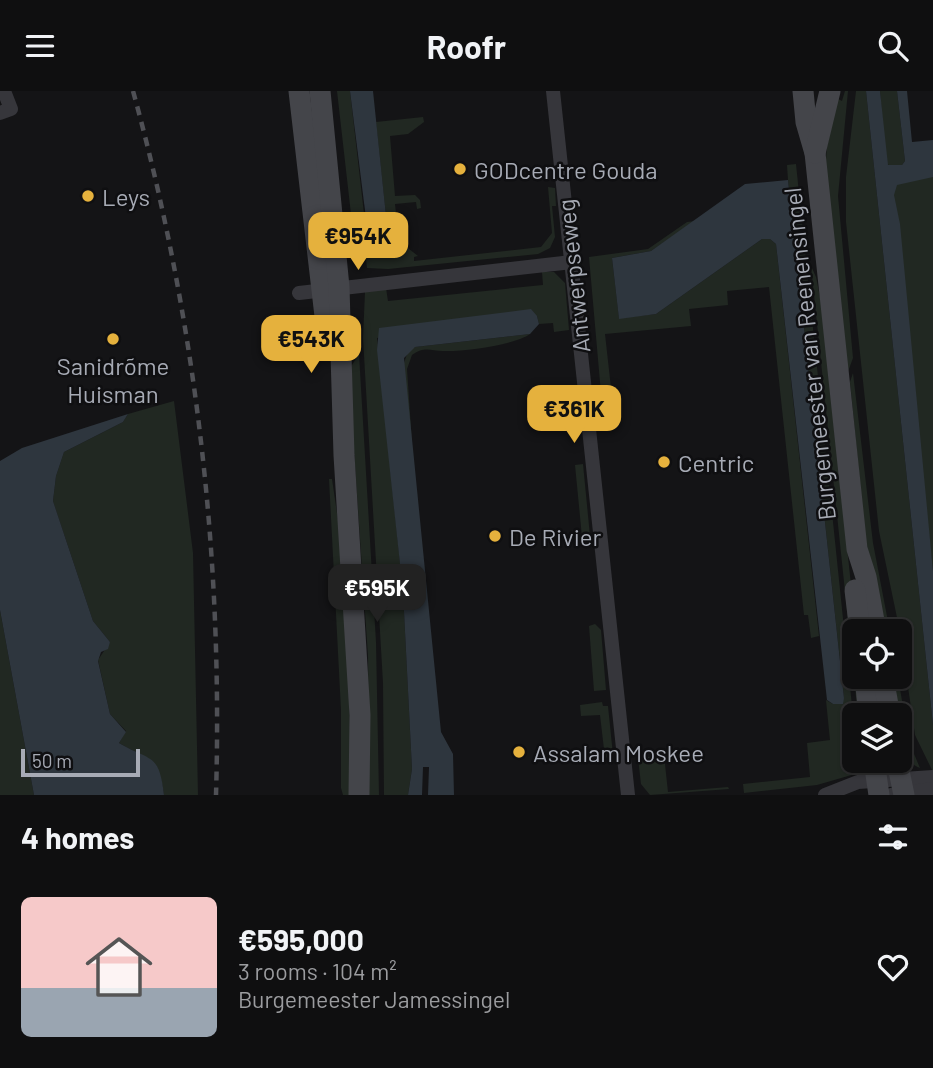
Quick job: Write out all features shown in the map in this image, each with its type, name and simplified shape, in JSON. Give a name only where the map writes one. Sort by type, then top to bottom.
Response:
[{"type":"main road","points":[[299,91],[330,288]]},
{"type":"main road","points":[[320,91],[330,288],[360,702],[359,795]]},
{"type":"main road","name":"Burgemeester van Reenensingel","points":[[803,91],[806,122],[815,153],[857,549],[866,577],[874,619]]},
{"type":"main road","name":"Burgemeester van Reenensingel","points":[[815,153],[830,91]]},
{"type":"main road","name":"Burgemeester van Reenensingel","points":[[857,549],[853,571],[859,619]]},
{"type":"street","points":[[0,113],[11,109],[4,91]]},
{"type":"street","name":"Antwerpseweg","points":[[553,91],[628,795]]},
{"type":"street","points":[[299,293],[572,262]]},
{"type":"street","points":[[825,795],[858,782],[933,778]]},
{"type":"street","points":[[891,782],[933,789]]},
{"type":"shaded area","points":[[337,91],[350,91],[367,240],[388,235],[376,122],[423,117],[424,122],[408,134],[390,136],[395,196],[415,195],[420,200],[421,208],[417,209],[416,202],[395,204],[399,241],[418,256],[414,257],[414,261],[541,247],[552,233],[548,187],[555,188],[556,206],[552,206],[555,237],[550,248],[538,254],[388,269],[367,268],[362,223],[352,223]]},
{"type":"shaded area","points":[[350,91],[373,91],[388,235],[387,238],[369,242]]},
{"type":"shaded area","points":[[845,91],[848,91],[838,196],[853,358],[846,377],[825,172],[827,146],[838,99],[842,101]]},
{"type":"shaded area","points":[[856,91],[866,91],[933,725],[933,772],[915,735],[908,689],[912,689],[912,619],[897,619],[879,531],[846,222],[846,177]]},
{"type":"shaded area","points":[[866,91],[880,91],[888,165],[902,165],[905,161],[897,91],[907,91],[912,142],[933,140],[933,177],[897,185],[894,195],[900,224],[933,571],[933,725]]},
{"type":"shaded area","points":[[880,91],[897,91],[905,161],[902,165],[890,166],[886,163]]},
{"type":"shaded area","points":[[796,164],[843,619],[842,680],[788,180],[787,165]]},
{"type":"shaded area","points":[[933,176],[933,571],[889,180]]},
{"type":"shaded area","points":[[788,180],[844,698],[842,704],[833,704],[827,700],[776,244],[770,239],[762,239],[656,314],[619,319],[612,258],[651,251],[745,184]]},
{"type":"shaded area","points":[[695,221],[651,251],[612,258],[619,318],[656,314],[762,239],[770,239],[776,244],[819,636],[811,638],[808,615],[804,615],[769,287],[727,291],[728,305],[689,309],[691,326],[605,334],[614,415],[603,416],[589,257],[648,249],[687,222]]},
{"type":"shaded area","points":[[811,266],[821,302],[855,619],[848,619]]},
{"type":"shaded area","points":[[542,272],[554,272],[565,283],[569,330],[554,332],[553,323],[539,324],[537,316],[377,338],[403,592],[412,769],[408,795],[384,795],[383,683],[363,338],[365,292],[386,288],[388,301],[543,285]]},
{"type":"shaded area","points":[[531,309],[539,324],[530,334],[415,347],[404,358],[441,732],[453,754],[454,795],[428,795],[429,767],[423,767],[422,795],[408,795],[412,769],[403,592],[377,350],[379,328]]},
{"type":"shaded area","points":[[530,334],[488,347],[452,351],[424,350],[412,355],[407,369],[412,443],[403,366],[408,351],[415,347]]},
{"type":"shaded area","points":[[359,354],[376,642],[379,795],[369,795],[368,656],[352,421],[352,365]]},
{"type":"shaded area","points":[[853,373],[873,543],[888,619],[880,619],[866,543],[850,382]]},
{"type":"shaded area","points":[[174,401],[193,553],[198,795],[164,795],[159,774],[150,761],[119,743],[126,731],[110,714],[98,660],[110,642],[93,621],[53,501],[56,476],[64,452],[123,422],[128,414]]},
{"type":"shaded area","points":[[128,414],[123,422],[64,452],[56,476],[53,501],[93,621],[110,642],[108,649],[101,652],[98,661],[110,714],[126,732],[119,743],[152,760],[159,771],[164,795],[34,795],[0,610],[0,461],[22,448]]},
{"type":"shaded area","points":[[583,464],[590,536],[582,537],[575,465]]},
{"type":"shaded area","points":[[329,479],[332,479],[343,554],[348,619],[351,795],[343,795],[341,788],[341,710]]},
{"type":"shaded area","points":[[0,610],[34,795],[0,795]]},
{"type":"shaded area","points":[[595,624],[601,630],[606,690],[594,691],[589,626]]},
{"type":"shaded area","points":[[843,689],[850,689],[852,703],[842,703],[842,773],[855,774],[817,785],[744,793],[743,784],[810,777],[807,743],[830,740],[826,700],[833,704],[844,698]]},
{"type":"shaded area","points":[[855,689],[862,689],[864,703],[857,703]]},
{"type":"shaded area","points":[[893,689],[900,689],[902,703],[896,703]]},
{"type":"shaded area","points":[[602,702],[603,706],[608,706],[613,755],[605,758],[600,715],[581,716],[580,705]]},
{"type":"shaded area","points":[[912,749],[920,768],[912,764]]},
{"type":"shaded area","points":[[664,755],[668,792],[729,789],[650,795],[641,784],[638,758]]},
{"type":"railway","points":[[133,91],[174,264],[201,440],[215,617],[216,795]]},
{"type":"place","name":"GODcentre Gouda","points":[[460,169]]},
{"type":"place","name":"Leys","points":[[88,196]]},
{"type":"place","name":"Sanidrõme Huisman","points":[[113,339]]},
{"type":"place","name":"Centric","points":[[664,462]]},
{"type":"place","name":"De Rivier","points":[[495,536]]},
{"type":"place","name":"Assalam Moskee","points":[[519,752]]}]
